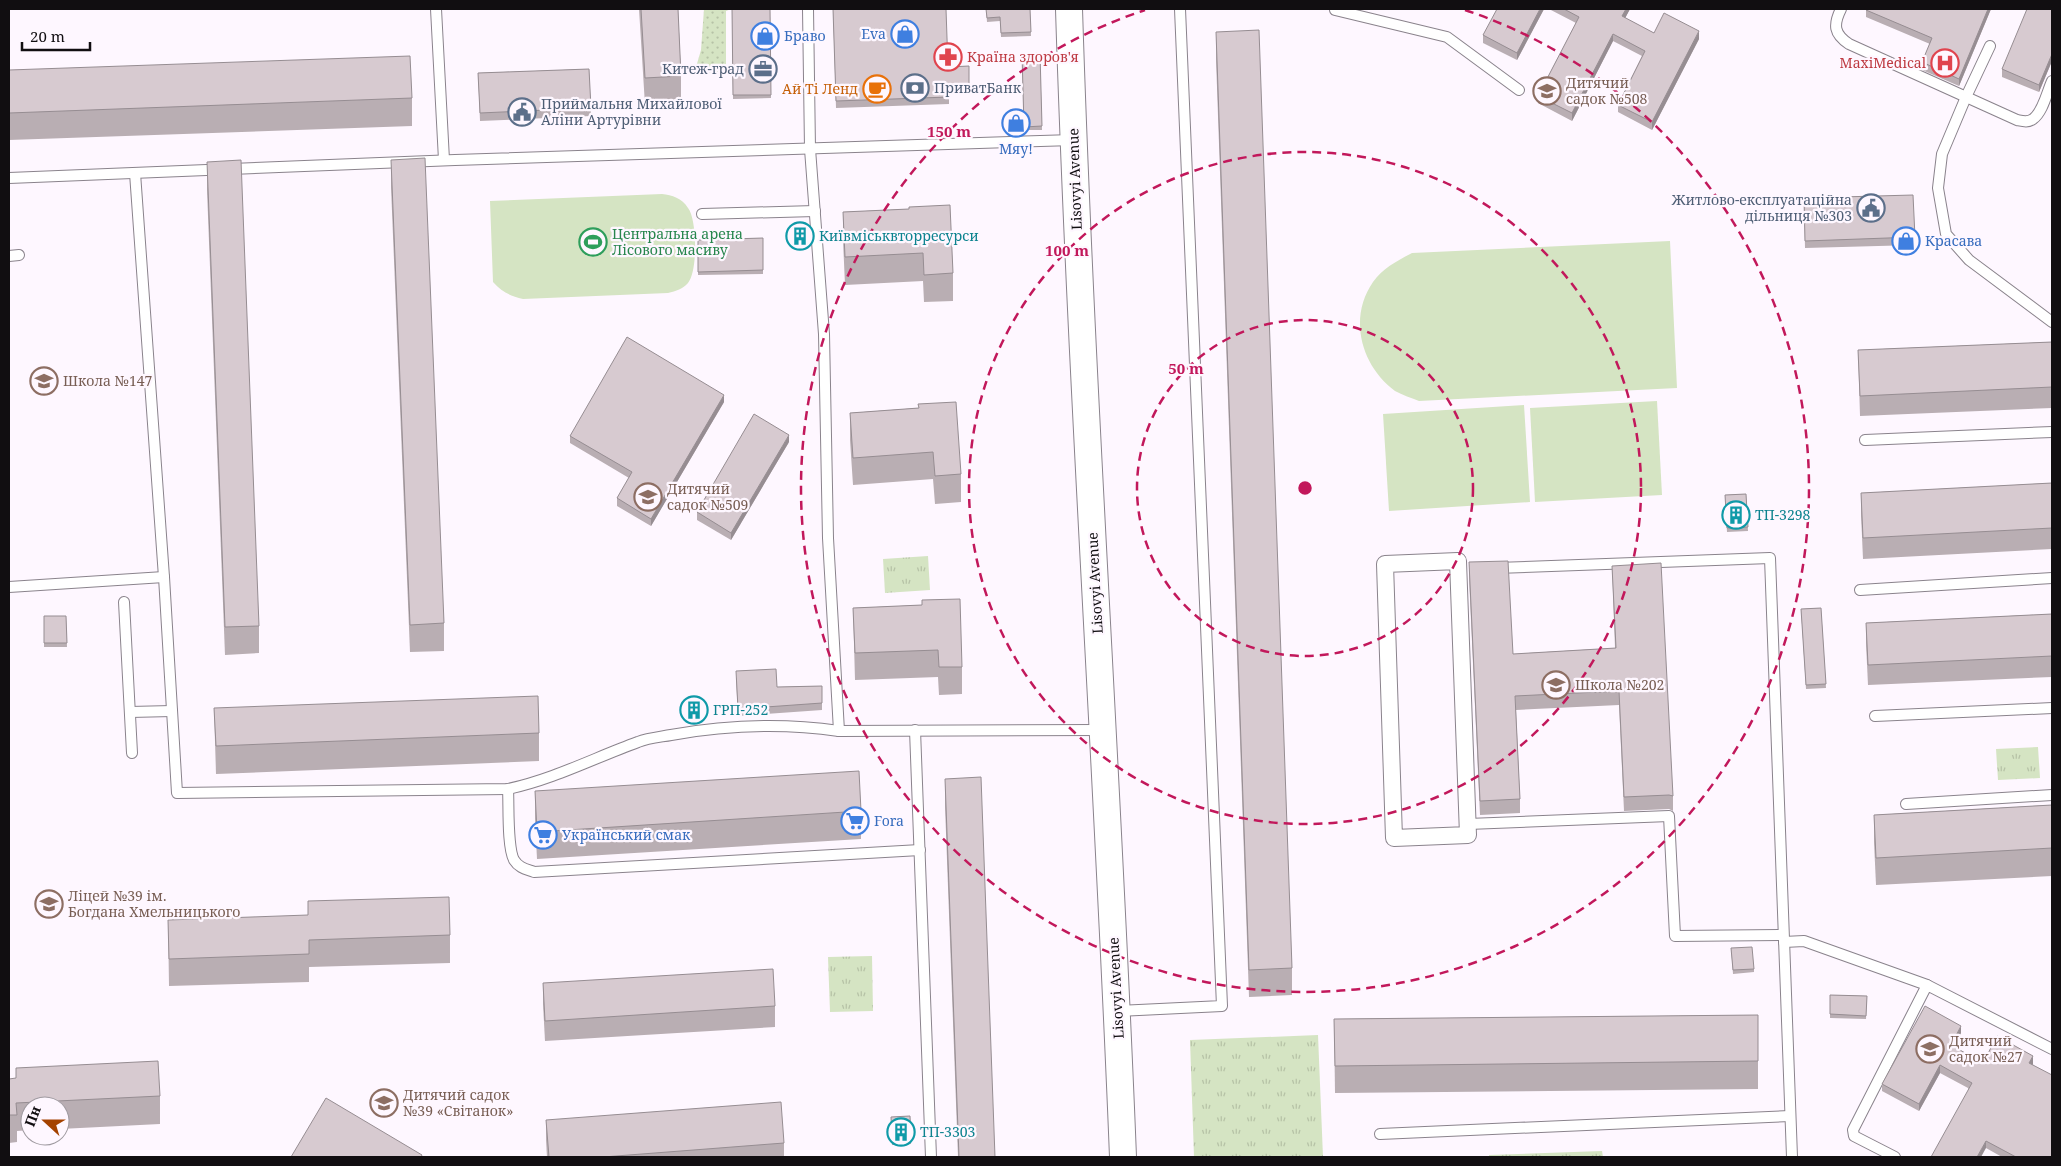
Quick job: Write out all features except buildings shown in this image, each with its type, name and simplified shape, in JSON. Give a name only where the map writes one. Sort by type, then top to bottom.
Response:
[{"type":"street","name":"Lisovyi Avenue","points":[[1069,9],[1073,140],[1123,1157]]},
{"type":"street","points":[[1458,561],[1463,570],[1468,824],[1468,835],[1394,838],[1385,564],[1458,561]]},
{"type":"lane","points":[[436,9],[444,160]]},
{"type":"lane","points":[[808,9],[810,149],[824,334],[828,538],[839,731]]},
{"type":"lane","points":[[1117,1011],[1222,1006],[1180,9]]},
{"type":"lane","points":[[1331,9],[1446,37],[1519,90]]},
{"type":"lane","points":[[1840,9],[1835,29],[1840,38],[1849,44],[2017,120],[2026,122],[2033,119],[2038,113],[2052,81]]},
{"type":"lane","points":[[1990,46],[1942,154],[1938,188],[1946,234],[1969,260],[2052,322]]},
{"type":"lane","points":[[9,178],[444,160],[1073,140]]},
{"type":"lane","points":[[135,173],[164,577],[177,793],[508,789],[550,777],[640,741],[692,731],[753,726],[804,726],[839,731],[1102,730]]},
{"type":"lane","points":[[702,214],[815,211]]},
{"type":"lane","points":[[1865,440],[2052,432]]},
{"type":"lane","points":[[1486,569],[1770,558],[1792,1157]]},
{"type":"lane","points":[[9,588],[164,577]]},
{"type":"lane","points":[[1860,590],[2052,578]]},
{"type":"lane","points":[[124,602],[132,753]]},
{"type":"lane","points":[[1875,716],[2052,708]]},
{"type":"lane","points":[[130,712],[172,711]]},
{"type":"lane","points":[[915,730],[931,1157]]},
{"type":"lane","points":[[508,789],[510,849],[514,860],[522,868],[534,872],[920,850]]},
{"type":"lane","points":[[1906,804],[2052,795]]},
{"type":"lane","points":[[1468,824],[1669,816],[1675,936],[1784,939],[1804,942],[1927,986],[2052,1050]]},
{"type":"lane","points":[[1895,1157],[1854,1136],[1853,1130],[1927,986]]},
{"type":"lane","points":[[1380,1134],[1790,1116]]},
{"type":"green space","points":[[704,9],[731,9],[726,11],[726,72],[694,74],[701,50]]},
{"type":"green space","name":"Центральна арена Лісового масиву","points":[[662,194],[673,196],[683,202],[691,214],[695,233],[695,257],[691,277],[688,283],[677,291],[668,293],[523,299],[507,293],[493,282],[490,201]]},
{"type":"green space","points":[[1670,241],[1677,388],[1419,401],[1395,391],[1383,381],[1367,355],[1362,341],[1361,311],[1365,296],[1381,273],[1412,253]]},
{"type":"green space","points":[[1657,401],[1662,495],[1535,502],[1530,408]]},
{"type":"green space","points":[[1524,405],[1530,502],[1389,511],[1383,414]]},
{"type":"green space","points":[[928,556],[930,590],[885,593],[883,559]]},
{"type":"green space","points":[[2038,747],[2040,778],[1998,780],[1996,749]]},
{"type":"green space","points":[[872,956],[873,1011],[830,1012],[828,957]]},
{"type":"green space","points":[[1318,1035],[1323,1157],[1194,1157],[1190,1040]]},
{"type":"green space","points":[[1602,1151],[1603,1157],[1489,1157],[1489,1155]]},
{"type":"place","name":"Eva","points":[[905,34]]},
{"type":"place","name":"Браво","points":[[765,36]]},
{"type":"place","name":"Країна здоров'я","points":[[948,57]]},
{"type":"place","name":"MaxiMedical","points":[[1945,63]]},
{"type":"place","name":"Китеж-град","points":[[763,69]]},
{"type":"place","name":"ПриватБанк","points":[[915,88]]},
{"type":"place","name":"Ай Ті Ленд","points":[[877,89]]},
{"type":"place","name":"Дитячий садок №508","points":[[1547,91]]},
{"type":"place","name":"Приймальня Михайлової Аліни Артурівни","points":[[522,112]]},
{"type":"place","name":"Мяу!","points":[[1016,123]]},
{"type":"place","name":"Житлово-експлуатаційна дільниця №303","points":[[1871,208]]},
{"type":"place","name":"Київміськвторресурси","points":[[800,236]]},
{"type":"place","name":"Красава","points":[[1906,241]]},
{"type":"place","name":"Центральна арена Лісового масиву","points":[[593,242]]},
{"type":"place","name":"Школа №147","points":[[44,381]]},
{"type":"place","name":"Дитячий садок №509","points":[[648,497]]},
{"type":"place","name":"ТП-3298","points":[[1736,515]]},
{"type":"place","name":"Школа №202","points":[[1556,685]]},
{"type":"place","name":"ГРП-252","points":[[694,710]]},
{"type":"place","name":"Fora","points":[[855,821]]},
{"type":"place","name":"Український смак","points":[[543,835]]},
{"type":"place","name":"Ліцей №39 ім. Богдана Хмельницького","points":[[49,904]]},
{"type":"place","name":"Дитячий садок №27","points":[[1930,1049]]},
{"type":"place","name":"Дитячий садок №39 «Світанок»","points":[[384,1103]]},
{"type":"place","name":"ТП-3303","points":[[901,1132]]}]
